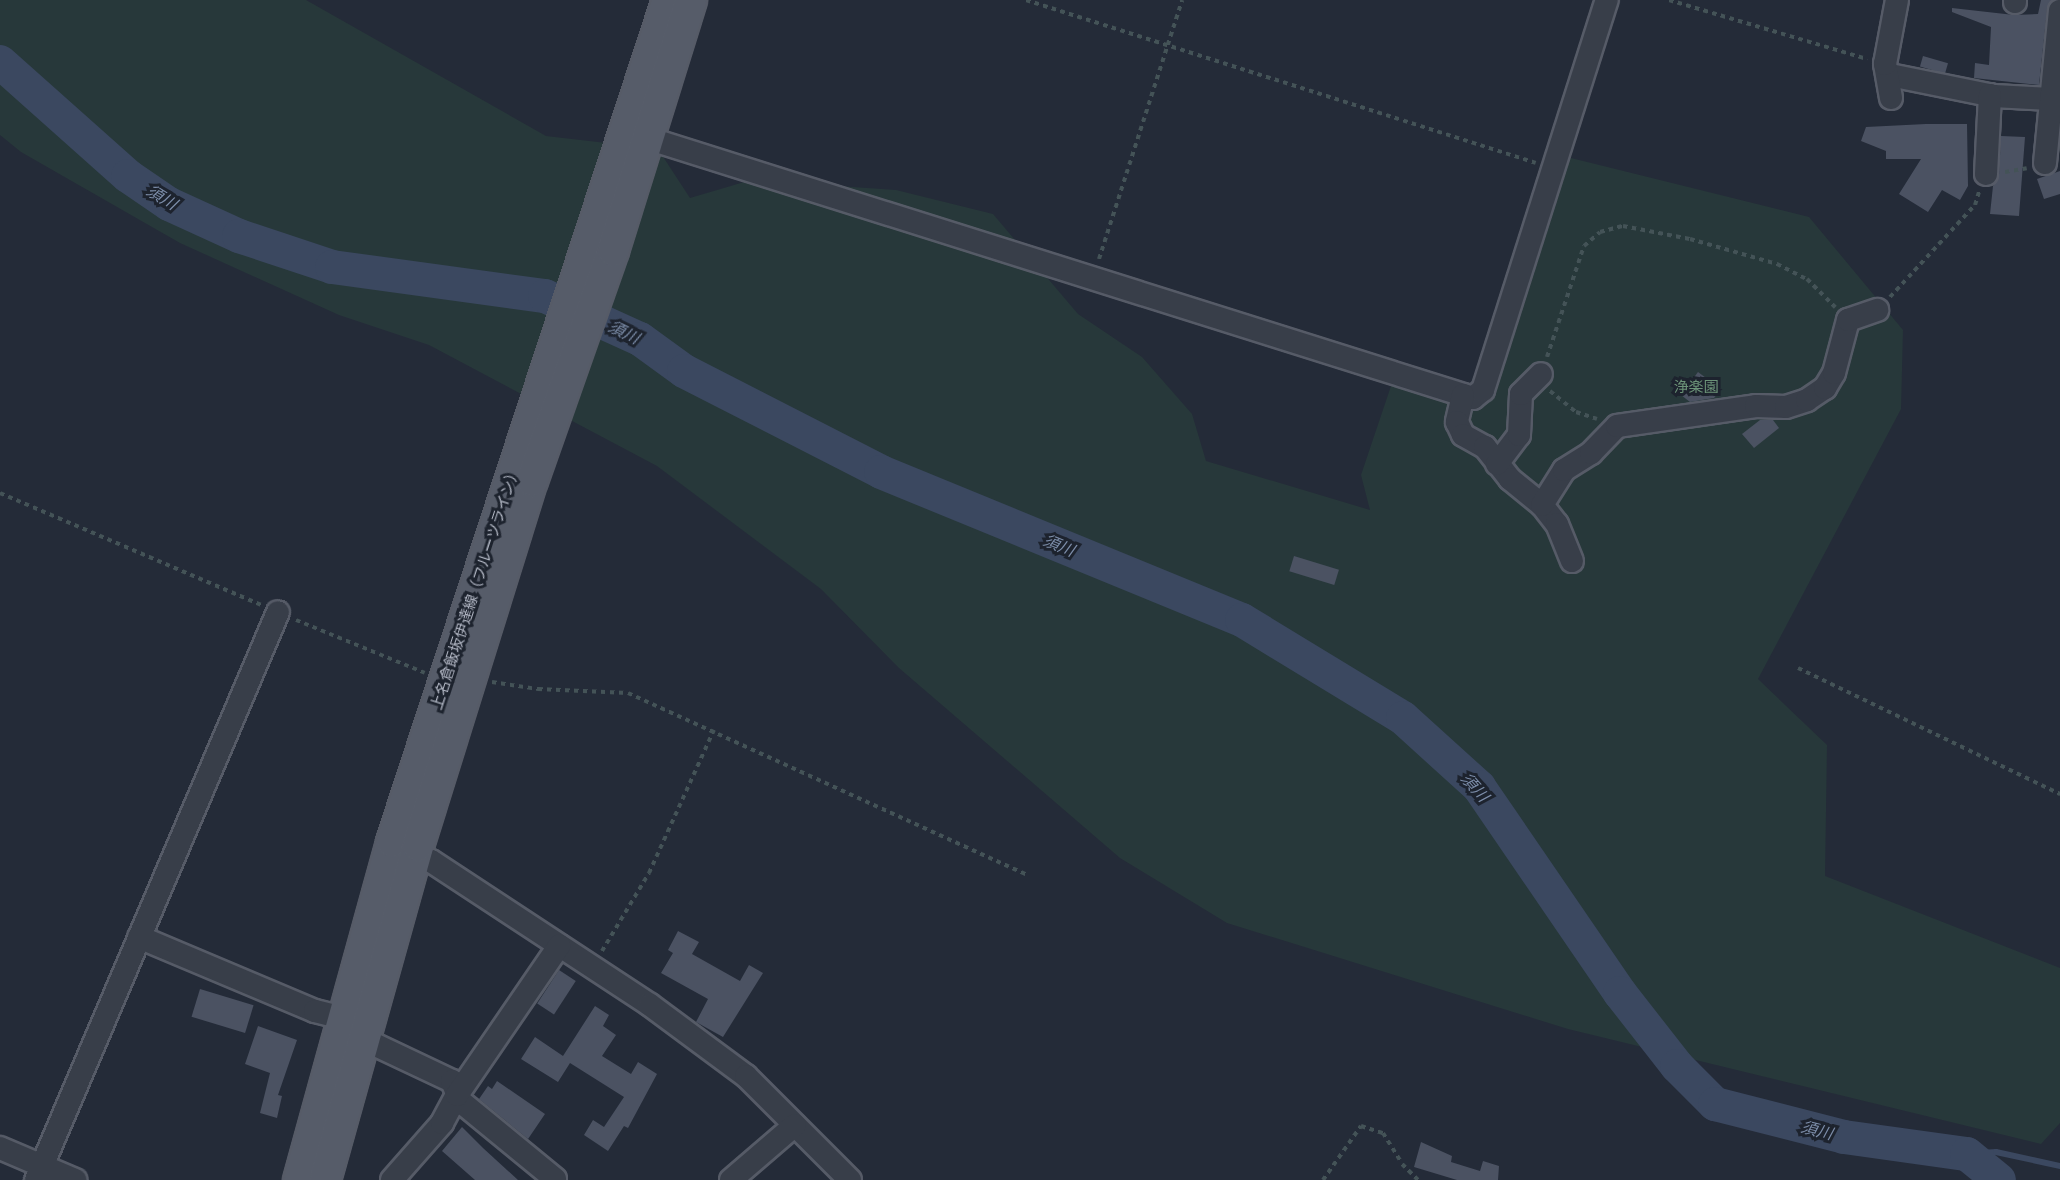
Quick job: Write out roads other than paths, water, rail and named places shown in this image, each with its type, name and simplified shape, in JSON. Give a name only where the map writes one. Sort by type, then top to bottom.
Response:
[{"type":"main road","name":"上名倉飯坂伊達線（フルーツライン）","points":[[299,1180],[353,1028],[404,848],[523,476],[600,247],[668,0]]},
{"type":"main road","name":"上名倉飯坂伊達線（フルーツライン）","points":[[600,247],[647,138],[691,0]]},
{"type":"main road","name":"上名倉飯坂伊達線（フルーツライン）","points":[[325,1180],[353,1028]]},
{"type":"street","points":[[647,138],[1092,281],[1473,398],[1484,390],[1551,168],[1607,0]]},
{"type":"street","points":[[1891,98],[1887,69],[1897,0]]},
{"type":"street","points":[[2045,163],[2060,11]]},
{"type":"street","points":[[1887,69],[1990,95],[2050,99]]},
{"type":"street","points":[[1986,174],[1990,95]]},
{"type":"street","points":[[1542,505],[1564,470],[1591,453],[1617,426],[1756,406],[1786,407],[1807,400],[1825,388],[1834,374],[1848,320],[1877,310]]},
{"type":"street","points":[[1497,464],[1519,435],[1521,394],[1541,374]]},
{"type":"street","points":[[1463,395],[1456,422],[1463,435],[1485,447],[1497,464],[1542,505],[1557,524],[1572,561]]},
{"type":"street","points":[[39,1173],[278,612]]},
{"type":"street","points":[[404,848],[592,967],[746,1076],[850,1180]]},
{"type":"street","points":[[139,937],[353,1028],[452,1082],[457,1095],[555,1179]]},
{"type":"street","points":[[392,1180],[442,1123],[457,1095],[560,946]]},
{"type":"street","points":[[731,1180],[795,1125]]},
{"type":"street","points":[[0,1148],[39,1173],[75,1180]]},
{"type":"waterway","name":"須川","points":[[0,62],[128,176],[169,204],[239,236],[332,267],[545,296],[640,339],[684,371],[881,472],[1242,620],[1403,718],[1479,787],[1620,993],[1677,1066],[1715,1104],[1844,1137],[1967,1154],[1999,1180]]},
{"type":"waterway","points":[[1967,1154],[1996,1152],[2060,1166]]},
{"type":"park label","name":"浄楽園","points":[[1696,387]]}]
